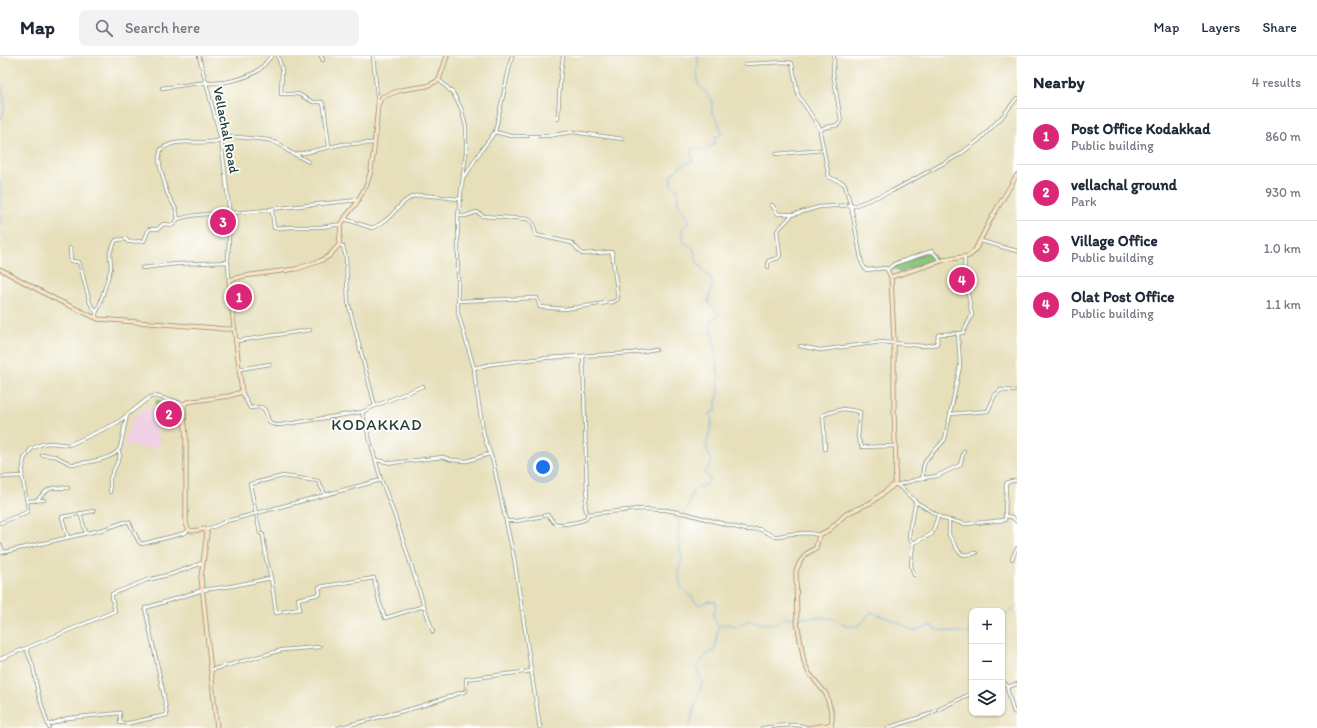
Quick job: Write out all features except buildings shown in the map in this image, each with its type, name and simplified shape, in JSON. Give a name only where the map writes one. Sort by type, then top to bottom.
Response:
[{"type":"street","name":"Vellachal Road","points":[[199,56],[221,139],[230,214],[228,262],[229,280]]},
{"type":"street","points":[[162,88],[230,80],[249,76],[259,69],[272,56]]},
{"type":"street","points":[[278,56],[282,70],[281,94],[298,94],[313,102],[322,102],[324,106],[329,146]]},
{"type":"street","points":[[321,56],[323,60]]},
{"type":"street","points":[[372,56],[378,105],[375,143],[367,184],[342,224],[339,244],[329,256],[296,270],[249,275],[229,280],[242,392],[250,408],[260,407],[264,409],[271,424],[282,425],[362,412],[423,386]]},
{"type":"street","points":[[378,105],[382,97],[390,93],[428,86],[439,80],[447,56]]},
{"type":"street","points":[[463,177],[495,132],[512,56]]},
{"type":"street","points":[[558,119],[563,56]]},
{"type":"street","points":[[821,130],[838,125],[841,121],[833,73],[834,56]]},
{"type":"street","points":[[746,64],[778,62],[792,63],[798,95],[821,130],[820,132],[830,177],[844,184],[851,206],[862,264],[864,268],[870,270],[883,268],[887,270],[891,277],[894,343],[896,485]]},
{"type":"street","points":[[439,80],[453,93],[461,108],[466,127],[466,152],[458,216],[458,313],[474,368],[481,421],[489,454],[493,462],[514,558],[540,728]]},
{"type":"street","points":[[768,267],[768,261],[780,256],[777,231],[792,215],[819,207],[851,206],[892,191],[959,154],[979,140],[1001,118],[1017,98]]},
{"type":"street","points":[[495,132],[511,136],[547,136],[573,132],[623,139]]},
{"type":"street","points":[[178,220],[176,209],[167,193],[160,166],[159,158],[162,149],[167,145],[183,141],[208,142],[238,137],[269,140],[281,145],[309,162]]},
{"type":"street","points":[[294,154],[304,153],[329,146],[356,143],[375,143]]},
{"type":"street","points":[[776,154],[824,150]]},
{"type":"street","points":[[891,277],[941,261],[969,256],[974,252],[992,217],[1017,175]]},
{"type":"street","points":[[345,219],[372,228],[386,220],[405,202],[414,196],[461,199]]},
{"type":"street","points":[[96,318],[96,313],[111,268],[110,252],[116,240],[126,239],[128,242],[144,241],[149,228],[158,229],[163,224],[173,224],[178,220],[213,214],[230,214],[358,200]]},
{"type":"street","points":[[772,206],[778,214],[795,214]]},
{"type":"street","points":[[270,210],[272,211],[274,228],[293,226],[322,227],[342,224]]},
{"type":"street","points":[[458,216],[465,216],[478,212],[483,216],[528,219],[533,223],[536,235],[572,243],[582,254],[612,252],[618,299],[613,302],[555,309],[540,307],[537,298],[458,301]]},
{"type":"street","points":[[980,241],[1017,251]]},
{"type":"street","points":[[339,244],[343,246],[346,258],[348,302],[375,406]]},
{"type":"street","points":[[70,248],[71,261],[79,262],[80,264],[90,303],[96,313]]},
{"type":"street","points":[[887,270],[894,264],[932,251],[941,261]]},
{"type":"street","points":[[800,346],[820,350],[882,342],[923,346],[937,344],[938,335],[940,334],[963,333],[972,315],[964,272],[965,257]]},
{"type":"street","points":[[142,268],[176,264],[228,262]]},
{"type":"street","points":[[0,269],[56,299],[96,318],[215,328],[223,330],[234,328]]},
{"type":"street","points":[[236,341],[310,330]]},
{"type":"street","points":[[923,478],[922,470],[927,457],[941,446],[945,439],[960,366],[958,333]]},
{"type":"street","points":[[474,368],[492,364],[545,358],[632,353],[656,349]]},
{"type":"street","points":[[583,356],[587,496],[585,506],[588,514]]},
{"type":"street","points":[[240,369],[270,364]]},
{"type":"street","points":[[950,414],[988,411],[995,395],[1001,390],[1017,391]]},
{"type":"street","points":[[0,523],[27,512],[28,508],[22,476],[24,459],[31,449],[42,444],[69,445],[117,423],[150,397],[155,396],[181,403],[229,396],[242,392]]},
{"type":"street","points":[[186,402],[184,405],[186,438],[186,524],[189,530]]},
{"type":"street","points":[[825,449],[822,415],[848,408],[860,412],[858,438],[862,447],[896,446]]},
{"type":"street","points":[[362,412],[381,480],[394,511],[433,632]]},
{"type":"street","points":[[110,492],[110,478],[119,459],[119,452],[127,414]]},
{"type":"street","points":[[588,514],[649,509],[687,513],[746,530],[759,530],[774,536],[809,533],[819,535],[829,530],[846,514],[872,502],[896,485],[937,476],[960,465],[964,451]]},
{"type":"street","points":[[42,455],[55,456],[71,464],[75,464],[109,457],[119,452]]},
{"type":"street","points":[[376,460],[392,463],[443,457],[452,460],[467,461],[489,454]]},
{"type":"street","points":[[0,477],[22,476]]},
{"type":"street","points":[[325,494],[318,481],[303,478],[283,476],[250,484],[255,514],[260,533],[263,535],[276,613],[300,609],[298,599],[320,594],[318,587],[374,578],[379,601],[385,618],[424,606]]},
{"type":"street","points":[[0,544],[1,552],[68,538],[129,522],[139,542],[142,544],[185,533],[189,530],[206,530],[227,521],[381,480]]},
{"type":"street","points":[[896,485],[904,490],[916,502],[938,516],[944,519],[966,524],[1005,520],[1006,484],[1017,480]]},
{"type":"street","points":[[36,501],[52,487],[68,488]]},
{"type":"street","points":[[27,501],[44,500]]},
{"type":"street","points":[[914,575],[911,565],[913,543],[909,539],[910,526],[916,502]]},
{"type":"street","points":[[68,538],[62,517],[94,511]]},
{"type":"street","points":[[80,513],[86,533]]},
{"type":"street","points":[[506,521],[517,521],[548,515],[556,524],[586,519],[588,514]]},
{"type":"street","points":[[913,543],[932,534],[938,516]]},
{"type":"street","points":[[1005,516],[1012,517],[1017,522]]},
{"type":"street","points":[[949,520],[949,535],[959,552],[964,555],[976,553]]},
{"type":"street","points":[[206,530],[201,577],[217,728]]},
{"type":"street","points":[[762,728],[797,725],[807,728],[832,726],[832,714],[826,694],[809,673],[804,662],[797,619],[796,571],[806,554],[816,548],[819,535]]},
{"type":"street","points":[[1012,559],[1017,548]]},
{"type":"street","points":[[0,659],[115,611],[112,594],[147,580],[172,574],[202,563]]},
{"type":"street","points":[[120,723],[128,723],[167,715],[145,608],[203,590],[270,578]]},
{"type":"street","points":[[211,670],[282,650],[320,647]]},
{"type":"street","points":[[26,648],[33,666],[38,693],[48,726],[68,718],[120,713],[120,728]]},
{"type":"street","points":[[338,728],[418,707],[466,691],[466,679],[532,672]]},
{"type":"street","points":[[1005,684],[1013,710],[1017,713]]},
{"type":"street","points":[[1007,687],[1017,684]]},
{"type":"street","points":[[888,728],[927,715],[969,694]]},
{"type":"shaded area","points":[[148,406],[154,411],[160,448],[135,447],[130,444],[124,447],[130,423],[139,412]]},
{"type":"green space","points":[[929,252],[936,260],[901,272],[899,272],[896,268],[890,270],[894,265]]},
{"type":"green space","points":[[156,400],[178,406],[181,409],[180,420],[159,419]]},
{"type":"waterway","points":[[689,727],[702,682],[697,667],[706,655],[715,651],[718,626],[713,617],[716,602],[710,601],[698,605],[690,595],[681,588],[678,571],[682,559],[678,543],[679,521],[688,508],[692,492],[698,487],[706,485],[710,479],[704,472],[712,463],[706,447],[712,422],[710,413],[717,411],[716,402],[719,393],[717,364],[710,321],[720,315],[708,302],[713,283],[697,262],[693,248],[684,243],[682,229],[690,221],[678,203],[677,190],[671,184],[671,176],[680,166],[693,161],[691,152],[693,147],[698,150],[714,145],[715,137],[722,134],[717,119],[712,114],[712,100],[698,84],[697,68],[699,64],[697,56]]},
{"type":"waterway","points":[[0,84],[4,102],[4,112],[0,120]]},
{"type":"waterway","points":[[0,183],[0,227]]},
{"type":"waterway","points":[[0,230],[0,235]]},
{"type":"waterway","points":[[1005,614],[1014,609]]},
{"type":"waterway","points":[[799,617],[831,618],[848,627],[861,624],[871,612],[895,621],[914,631],[932,625],[934,629],[969,633]]},
{"type":"waterway","points":[[719,626],[727,624],[737,626],[749,620],[759,623],[773,624],[783,619],[796,616]]},
{"type":"place","name":"Village Office","points":[[223,222]]},
{"type":"place","name":"Olat Post Office","points":[[962,280]]},
{"type":"place","name":"Post Office Kodakkad","points":[[239,297]]},
{"type":"place","name":"vellachal ground","points":[[169,414]]},
{"type":"district","name":"KODAKKAD","points":[[377,424]]}]
